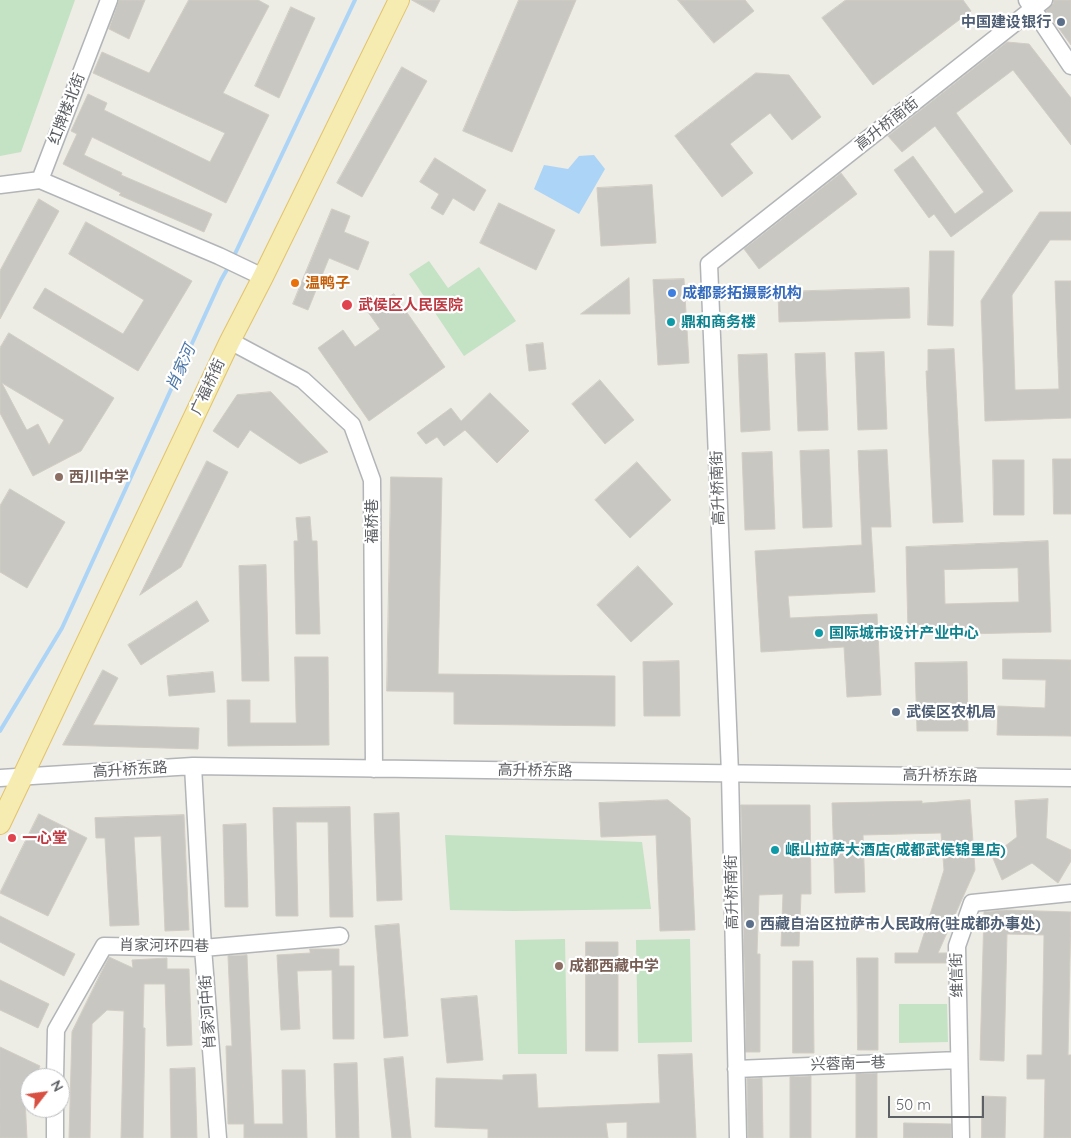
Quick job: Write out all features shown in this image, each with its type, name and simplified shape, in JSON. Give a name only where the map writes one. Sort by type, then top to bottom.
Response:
[{"type":"main road","name":"广福桥街","points":[[0,824],[230,341],[399,0]]},
{"type":"street","name":"红牌楼北街","points":[[40,180],[109,0]]},
{"type":"street","points":[[1035,3],[1071,66]]},
{"type":"street","name":"高升桥南街","points":[[738,1138],[730,773],[709,264],[1035,3]]},
{"type":"street","points":[[0,185],[40,180],[219,256],[263,277]]},
{"type":"street","name":"福桥巷","points":[[230,341],[303,380],[352,425],[372,480],[374,769]]},
{"type":"street","name":"高升桥东路","points":[[0,778],[193,766],[1071,778]]},
{"type":"street","name":"肖家河中街","points":[[193,766],[203,948],[218,1138]]},
{"type":"street","name":"维信街","points":[[959,1060],[957,946],[972,903],[1071,893]]},
{"type":"street","name":"肖家河环四巷","points":[[55,1068],[56,1030],[104,946],[203,948],[340,936]]},
{"type":"street","points":[[959,1060],[961,1138]]},
{"type":"street","name":"兴蓉南一巷","points":[[736,1069],[959,1060]]},
{"type":"street","points":[[55,1118],[55,1138]]},
{"type":"green space","points":[[0,0],[75,0],[21,152],[0,156]]},
{"type":"green space","points":[[429,261],[448,288],[479,267],[516,321],[464,356],[409,274]]},
{"type":"green space","points":[[445,835],[642,842],[651,909],[450,910]]},
{"type":"green space","points":[[565,939],[567,1054],[518,1054],[515,940]]},
{"type":"green space","points":[[690,939],[692,1042],[638,1043],[636,940]]},
{"type":"green space","points":[[899,1004],[947,1004],[948,1042],[899,1043]]},
{"type":"water","points":[[594,155],[605,169],[579,214],[534,189],[544,165],[568,169],[579,156]]},
{"type":"building","points":[[119,0],[145,0],[129,39],[109,29]]},
{"type":"building","points":[[189,0],[258,0],[269,6],[223,93],[269,115],[226,203],[92,137],[84,155],[122,173],[121,175],[212,214],[204,232],[119,195],[121,193],[63,164],[77,134],[71,131],[88,94],[107,103],[104,110],[210,162],[225,133],[93,73],[102,52],[149,73]]},
{"type":"building","points":[[412,0],[440,0],[434,12]]},
{"type":"building","points":[[519,0],[576,0],[512,152],[463,131]]},
{"type":"building","points":[[678,0],[745,0],[754,11],[714,43]]},
{"type":"building","points":[[846,0],[963,0],[971,11],[873,85],[822,18]]},
{"type":"building","points":[[1054,0],[1071,0],[1071,45],[1046,11],[1053,4]]},
{"type":"building","points":[[291,7],[315,18],[279,98],[255,86]]},
{"type":"building","points":[[1007,42],[1029,44],[1071,98],[1071,145],[1013,70],[956,113],[1013,191],[951,237],[934,214],[929,218],[894,170],[913,156],[955,214],[984,192],[935,126],[902,152],[888,136]]},
{"type":"building","points":[[402,67],[427,81],[362,197],[337,183]]},
{"type":"building","points":[[756,73],[789,75],[821,117],[792,140],[770,113],[730,144],[753,173],[722,197],[675,136]]},
{"type":"building","points":[[435,158],[486,190],[474,211],[453,198],[443,215],[431,208],[439,194],[420,182]]},
{"type":"building","points":[[841,173],[857,194],[759,269],[744,249]]},
{"type":"building","points":[[652,185],[656,243],[601,246],[597,188]]},
{"type":"building","points":[[39,199],[59,211],[0,319],[0,271]]},
{"type":"building","points":[[499,203],[555,230],[536,270],[480,243]]},
{"type":"building","points":[[332,209],[350,216],[344,232],[369,242],[358,270],[329,258],[308,310],[293,304]]},
{"type":"building","points":[[1040,212],[1071,212],[1071,240],[1050,240],[1012,295],[1015,390],[1059,389],[1055,281],[1071,281],[1071,418],[985,421],[981,301]]},
{"type":"building","points":[[86,222],[192,281],[138,371],[33,308],[45,288],[123,334],[144,300],[69,254]]},
{"type":"building","points":[[930,251],[954,251],[953,326],[928,325]]},
{"type":"building","points":[[629,278],[630,314],[581,314]]},
{"type":"building","name":"鼎和商务楼","points":[[684,279],[689,363],[658,365],[653,280]]},
{"type":"building","points":[[909,288],[910,318],[779,322],[778,292]]},
{"type":"building","points":[[394,294],[445,367],[369,421],[318,348],[343,330],[355,347],[380,329],[368,312]]},
{"type":"building","points":[[9,333],[114,398],[81,451],[33,476],[0,413],[0,348]],"holes":[[[2,383],[64,420],[49,445],[38,424],[27,430]]]},
{"type":"building","points":[[543,343],[546,369],[529,371],[526,345]]},
{"type":"building","points":[[954,349],[963,522],[933,523],[926,371],[928,371],[928,350]]},
{"type":"building","points":[[884,352],[887,429],[858,430],[855,353]]},
{"type":"building","points":[[825,353],[828,430],[798,431],[795,354]]},
{"type":"building","points":[[767,354],[770,430],[741,432],[738,355]]},
{"type":"building","points":[[600,380],[634,420],[605,444],[572,404]]},
{"type":"building","points":[[271,392],[328,452],[300,464],[250,430],[238,448],[213,431],[237,395]]},
{"type":"building","points":[[490,393],[529,431],[497,463],[465,430],[444,446],[437,437],[426,444],[417,433],[451,408],[461,421]]},
{"type":"building","points":[[829,450],[832,527],[803,528],[800,451]]},
{"type":"building","name":"国际城市设计产业中心","points":[[887,450],[891,527],[871,527],[875,592],[788,596],[790,618],[877,614],[881,695],[847,697],[844,647],[761,652],[755,551],[862,545],[858,451]]},
{"type":"building","points":[[772,452],[775,529],[745,530],[742,453]]},
{"type":"building","points":[[1053,459],[1071,459],[1071,514],[1054,514]]},
{"type":"building","points":[[993,460],[1024,460],[1024,515],[994,515]]},
{"type":"building","points":[[207,461],[228,472],[181,567],[140,595]]},
{"type":"building","points":[[637,462],[671,500],[630,538],[595,500]]},
{"type":"building","points":[[391,477],[442,478],[438,674],[615,676],[615,726],[454,724],[454,692],[387,691]]},
{"type":"building","points":[[10,489],[65,522],[27,588],[0,572],[0,506]]},
{"type":"building","points":[[310,517],[312,541],[317,541],[320,634],[296,634],[294,541],[298,541],[296,518]]},
{"type":"building","points":[[1048,541],[1051,632],[964,634],[964,630],[908,632],[906,547]],"holes":[[[1018,568],[1019,602],[945,604],[944,570]]]},
{"type":"building","points":[[266,565],[269,681],[242,681],[239,566]]},
{"type":"building","points":[[638,566],[673,604],[631,642],[597,605]]},
{"type":"building","points":[[197,601],[209,621],[141,665],[128,645]]},
{"type":"building","points":[[295,657],[328,657],[329,745],[228,746],[227,700],[250,700],[250,723],[296,723]]},
{"type":"building","points":[[1003,659],[1071,660],[1071,736],[997,735],[998,706],[1045,708],[1046,680],[1003,679]]},
{"type":"building","points":[[679,661],[680,716],[644,716],[643,662]]},
{"type":"building","points":[[967,662],[968,731],[917,731],[915,663]]},
{"type":"building","points":[[103,670],[118,678],[93,725],[199,728],[198,749],[63,745]]},
{"type":"building","points":[[213,672],[215,692],[169,696],[167,676]]},
{"type":"building","points":[[1048,799],[1046,838],[1071,850],[1071,861],[1058,883],[1032,863],[1002,880],[992,856],[1017,837],[1015,801]]},
{"type":"building","points":[[668,800],[690,818],[695,930],[660,931],[656,835],[601,837],[599,803]]},
{"type":"building","points":[[970,800],[975,870],[938,953],[947,953],[947,963],[895,963],[895,953],[918,953],[944,870],[941,833],[863,835],[865,892],[835,893],[832,803],[922,801],[922,803]]},
{"type":"building","name":"岷山拉萨大酒店(成都武侯锦里店)","points":[[741,805],[810,805],[811,894],[801,894],[799,946],[781,946],[783,894],[759,895],[757,954],[760,954],[760,1052],[746,1052]]},
{"type":"building","points":[[350,807],[353,917],[330,917],[328,822],[296,822],[298,916],[276,916],[273,808]]},
{"type":"building","points":[[399,813],[402,900],[377,901],[374,814]]},
{"type":"building","points":[[39,814],[87,838],[48,916],[0,893]]},
{"type":"building","points":[[184,815],[189,930],[165,931],[161,836],[134,837],[139,925],[110,926],[105,838],[96,838],[95,818]]},
{"type":"building","points":[[246,824],[248,907],[225,907],[223,825]]},
{"type":"building","points":[[1006,910],[1071,912],[1068,1055],[1071,1055],[1071,1138],[1044,1138],[1045,1079],[1027,1079],[1027,1055],[1042,1055],[1044,935],[1007,934],[1004,1061],[980,1060],[984,912]]},
{"type":"building","points":[[0,916],[75,954],[64,976],[0,942]]},
{"type":"building","points":[[399,924],[408,1036],[384,1038],[375,926]]},
{"type":"building","points":[[586,942],[618,942],[618,1051],[586,1051]]},
{"type":"building","points":[[310,949],[339,949],[339,966],[354,966],[354,1039],[333,1039],[332,970],[297,971],[300,1029],[281,1030],[277,955],[310,953]]},
{"type":"building","points":[[247,955],[254,1124],[283,1124],[282,1070],[305,1070],[307,1138],[244,1138],[244,1124],[228,1124],[226,1046],[232,1046],[228,956]]},
{"type":"building","points":[[109,957],[133,968],[132,960],[167,958],[167,969],[189,969],[192,1045],[167,1046],[165,984],[144,984],[143,1138],[121,1138],[124,1011],[107,1010],[92,1024],[90,1138],[69,1138],[72,1032]]},
{"type":"building","points":[[857,958],[878,958],[878,1050],[858,1050]]},
{"type":"building","points":[[793,961],[813,961],[814,1053],[793,1053]]},
{"type":"building","points":[[0,980],[49,1004],[38,1028],[0,1010]]},
{"type":"building","points":[[477,996],[483,1060],[447,1063],[441,999]]},
{"type":"building","points":[[0,1047],[40,1066],[39,1068],[20,1068],[20,1118],[26,1118],[27,1138],[0,1138]]},
{"type":"building","points":[[692,1054],[696,1138],[627,1138],[627,1122],[606,1123],[608,1138],[488,1138],[488,1129],[435,1127],[436,1078],[503,1080],[503,1075],[536,1074],[538,1108],[660,1103],[658,1055]]},
{"type":"building","points":[[403,1057],[411,1138],[392,1138],[384,1059]]},
{"type":"building","points":[[357,1063],[359,1138],[336,1138],[334,1064]]},
{"type":"building","points":[[195,1068],[197,1138],[171,1138],[170,1069]]},
{"type":"building","points":[[877,1073],[877,1138],[856,1138],[856,1074]]},
{"type":"building","points":[[811,1076],[811,1138],[790,1138],[790,1077]]},
{"type":"building","points":[[762,1078],[763,1138],[748,1138],[747,1079]]},
{"type":"building","points":[[982,1096],[1006,1097],[1005,1138],[982,1138]]},
{"type":"building","points":[[904,1123],[951,1124],[951,1138],[904,1138]]},
{"type":"waterway","name":"肖家河","points":[[233,258],[355,0]]},
{"type":"waterway","name":"肖家河","points":[[0,731],[62,628],[229,266]]},
{"type":"place","name":"中国建设银行","points":[[1061,22]]},
{"type":"place","name":"温鸭子","points":[[295,283]]},
{"type":"place","name":"成都影拓摄影机构","points":[[672,293]]},
{"type":"place","name":"武侯区人民医院","points":[[347,305]]},
{"type":"place","name":"鼎和商务楼","points":[[671,322]]},
{"type":"place","name":"西川中学","points":[[59,477]]},
{"type":"place","name":"国际城市设计产业中心","points":[[819,633]]},
{"type":"place","name":"武侯区农机局","points":[[896,712]]},
{"type":"place","name":"一心堂","points":[[12,838]]},
{"type":"place","name":"岷山拉萨大酒店(成都武侯锦里店)","points":[[775,850]]},
{"type":"place","name":"西藏自治区拉萨市人民政府(驻成都办事处)","points":[[750,924]]},
{"type":"place","name":"成都西藏中学","points":[[559,966]]}]
